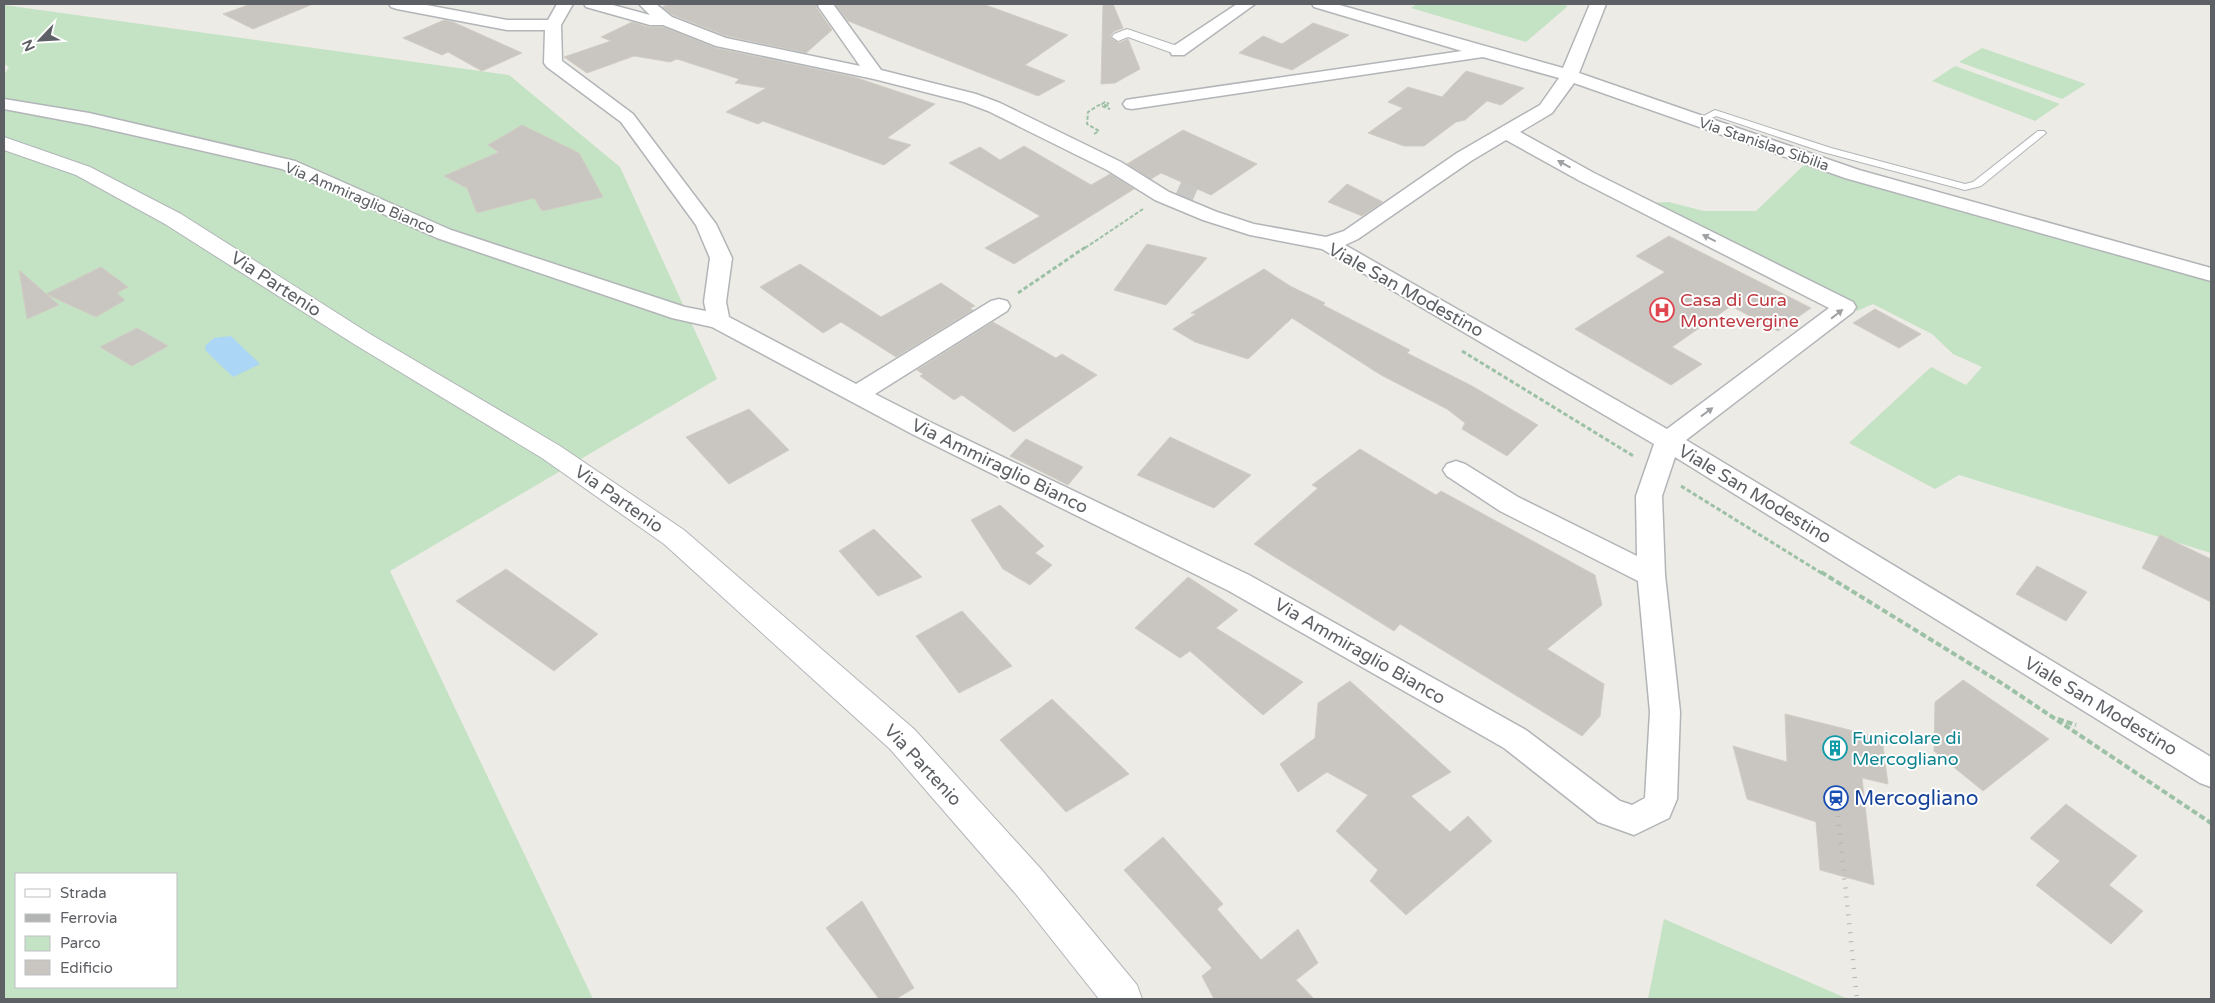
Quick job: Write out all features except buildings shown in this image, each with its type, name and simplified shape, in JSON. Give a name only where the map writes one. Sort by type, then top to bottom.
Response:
[{"type":"main road","name":"Via Partenio","points":[[4,143],[84,171],[173,219],[362,339],[551,452],[674,537],[902,739],[1028,881],[1123,999]]},
{"type":"street","points":[[397,4],[494,23],[523,26],[553,25]]},
{"type":"street","points":[[565,4],[553,25],[553,63],[627,118],[706,224],[721,258],[717,312]]},
{"type":"street","points":[[592,4],[650,20],[666,20]]},
{"type":"street","points":[[647,4],[666,20],[681,27],[742,48],[875,74],[994,106],[1074,144],[1114,166],[1241,220],[1290,238]]},
{"type":"street","points":[[1118,37],[1127,33],[1178,50],[1246,4]]},
{"type":"street","name":"Via Stanislao Sibilia","points":[[1320,4],[1568,75],[1852,174],[2211,275]]},
{"type":"street","points":[[1328,244],[1351,235],[1464,157],[1546,109],[1556,99],[1568,75],[1598,4]]},
{"type":"street","points":[[828,5],[875,74]]},
{"type":"street","points":[[1125,104],[1484,52]]},
{"type":"street","name":"Via Ammiraglio Bianco","points":[[4,104],[89,119],[288,165],[444,234],[680,313],[717,312],[856,394],[921,428],[1239,583],[1515,740],[1610,812],[1634,820],[1657,808],[1662,799],[1665,712],[1652,575],[1649,496],[1668,441]]},
{"type":"street","points":[[1506,133],[1587,177],[1845,307],[1668,441]]},
{"type":"street","points":[[1179,194],[1229,224],[1290,238]]},
{"type":"street","name":"Viale San Modestino","points":[[1290,238],[1328,244],[1355,258],[1668,441],[2211,773]]},
{"type":"street","points":[[856,394],[999,306]]},
{"type":"street","points":[[1456,470],[1509,504],[1652,575]]},
{"type":"lane","points":[[1700,121],[1715,112],[1827,150],[1965,187],[1976,184],[2041,133]]},
{"type":"path","points":[[1074,144],[1099,131],[1087,124],[1088,112],[1100,105],[1116,112]]},
{"type":"path","points":[[999,306],[1179,194]]},
{"type":"path","points":[[1455,347],[2003,684],[2211,823]]},
{"type":"green space","points":[[1417,4],[1559,4],[1568,6],[1526,42],[1411,8]]},
{"type":"green space","points":[[4,5],[509,75],[620,167],[717,379],[390,571],[593,999],[4,999],[4,75],[9,67],[4,64]]},
{"type":"green space","points":[[1982,48],[2086,84],[2062,99],[1959,62]]},
{"type":"green space","points":[[1955,66],[2060,104],[2035,121],[1932,81]]},
{"type":"green space","points":[[1805,164],[2211,279],[2211,553],[1959,475],[1935,489],[1849,443],[1931,367],[1966,385],[1982,367],[1953,354],[1932,334],[1873,304],[1857,311],[1661,212],[1647,203],[1669,202],[1704,211],[1756,211]]},
{"type":"green space","points":[[1664,919],[1848,999],[1648,999]]},
{"type":"water","points":[[231,336],[260,364],[233,377],[206,351],[205,346],[214,338]]},
{"type":"tunnel","points":[[1178,189],[1196,197]]},
{"type":"railway","points":[[1836,798],[1857,999]]},
{"type":"place","name":"Casa di Cura Montevergine","points":[[1662,310]]},
{"type":"place","name":"Funicolare di Mercogliano","points":[[1835,748]]},
{"type":"place","name":"Mercogliano","points":[[1836,798]]}]
